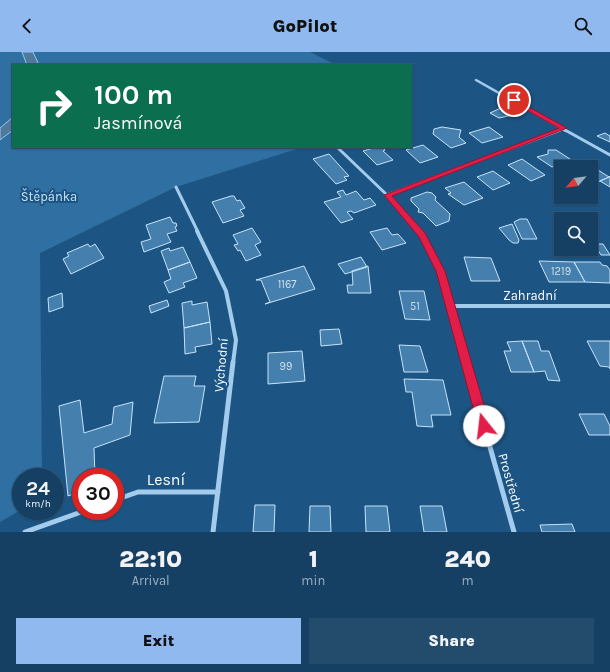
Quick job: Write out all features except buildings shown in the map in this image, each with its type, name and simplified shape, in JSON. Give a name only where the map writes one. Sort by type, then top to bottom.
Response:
[{"type":"street","points":[[476,80],[610,155]]},
{"type":"street","points":[[387,195],[564,128]]},
{"type":"street","name":"Prostřední","points":[[338,148],[387,195],[422,236],[441,271],[514,532]]},
{"type":"street","name":"Východní","points":[[176,187],[226,291],[236,340],[213,532]]},
{"type":"street","name":"Zahradní","points":[[450,306],[610,306]]},
{"type":"street","name":"Lesní","points":[[124,497],[138,492],[218,492]]},
{"type":"street","points":[[25,532],[72,515]]},
{"type":"green space","points":[[0,52],[22,52],[27,64],[12,64],[12,118],[0,128]]},
{"type":"green space","points":[[33,52],[310,52],[334,64],[39,64]]},
{"type":"green space","name":"Štěpánka","points":[[12,131],[12,148],[300,148],[176,187],[40,253],[42,468],[12,468],[12,515],[0,522],[0,140]]},
{"type":"shaded area","points":[[22,52],[33,52],[39,64],[27,64]]},
{"type":"shaded area","points":[[12,118],[12,131],[0,140],[0,128]]},
{"type":"route","points":[[484,426],[441,271],[422,236],[387,195],[564,128],[514,100]]}]
